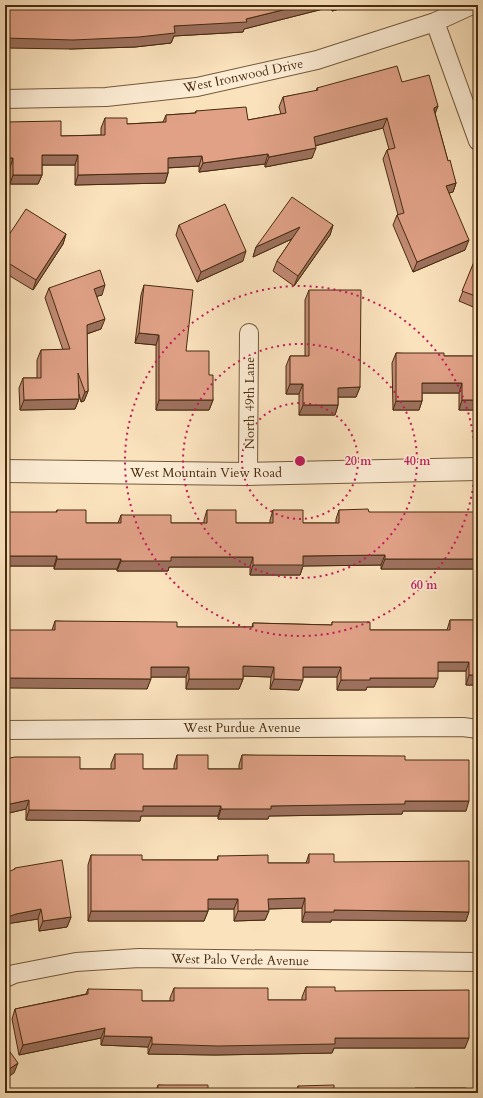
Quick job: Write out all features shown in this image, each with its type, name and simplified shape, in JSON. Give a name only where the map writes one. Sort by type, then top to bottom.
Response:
[{"type":"street","name":"West Ironwood Drive","points":[[5,99],[106,97],[198,87],[317,60],[435,22],[472,5]]},
{"type":"street","points":[[435,22],[478,141]]},
{"type":"street","name":"North 49th Lane","points":[[248,474],[249,333]]},
{"type":"street","name":"West Mountain View Road","points":[[5,471],[248,474],[478,469]]},
{"type":"street","name":"West Purdue Avenue","points":[[5,730],[463,726],[478,730]]},
{"type":"street","name":"West Palo Verde Avenue","points":[[5,978],[14,974],[76,962],[139,958],[478,962]]},
{"type":"building","points":[[5,5],[303,5],[246,19],[247,22],[174,26],[175,33],[139,37],[73,40],[5,38]]},
{"type":"building","points":[[397,66],[402,82],[429,75],[438,106],[434,108],[434,110],[448,161],[450,160],[456,183],[446,186],[469,240],[417,262],[397,215],[404,213],[387,150],[395,148],[387,118],[314,137],[316,148],[269,157],[268,154],[203,163],[202,156],[168,158],[168,173],[78,175],[78,155],[42,155],[42,175],[13,175],[13,158],[5,158],[5,122],[61,121],[61,136],[105,135],[105,118],[127,118],[127,124],[166,122],[166,115],[246,107],[248,120],[286,113],[283,97],[318,90],[317,88]]},
{"type":"building","points":[[292,197],[333,225],[298,276],[277,261],[300,227],[256,247]]},
{"type":"building","points":[[225,204],[246,251],[201,272],[179,225]]},
{"type":"building","points":[[26,209],[66,234],[36,280],[5,261],[5,241]]},
{"type":"building","points":[[478,252],[478,297],[462,291]]},
{"type":"building","points":[[100,270],[105,285],[94,289],[105,319],[87,325],[88,391],[85,392],[78,373],[79,399],[24,400],[23,378],[41,378],[41,350],[70,349],[49,288]]},
{"type":"building","points":[[144,285],[193,290],[186,351],[209,351],[209,375],[213,375],[213,400],[159,400],[159,335],[139,333]]},
{"type":"building","points":[[309,290],[361,290],[360,387],[338,388],[338,405],[303,405],[303,384],[290,384],[290,356],[309,356]]},
{"type":"building","points":[[396,353],[444,353],[444,356],[478,356],[478,400],[462,400],[462,383],[422,383],[422,401],[396,401]]},
{"type":"building","points":[[368,509],[369,512],[478,512],[478,559],[385,559],[385,555],[303,556],[303,565],[253,565],[253,557],[171,557],[171,561],[121,561],[121,559],[57,559],[57,556],[5,556],[5,512],[57,512],[57,510],[86,510],[86,523],[121,523],[121,515],[171,515],[171,523],[207,523],[207,510],[236,510],[236,523],[273,523],[273,510],[303,510],[303,523],[339,523],[339,510]]},
{"type":"building","points":[[450,620],[478,620],[478,675],[469,675],[469,662],[438,662],[438,678],[370,678],[370,680],[341,680],[341,667],[303,667],[303,680],[274,679],[274,667],[243,666],[243,679],[189,679],[189,667],[151,667],[151,679],[5,678],[5,630],[55,630],[55,621],[177,622],[177,627],[253,627],[253,623],[332,625],[332,622],[370,622],[370,630],[450,630]]},
{"type":"building","points":[[115,754],[143,754],[143,769],[177,769],[177,755],[208,755],[208,769],[242,769],[242,755],[405,756],[405,760],[469,760],[469,801],[405,801],[405,804],[271,806],[271,809],[221,809],[221,806],[143,806],[143,811],[29,810],[29,800],[5,805],[5,759],[15,757],[80,757],[80,769],[115,769]]},
{"type":"building","points":[[309,854],[334,854],[334,862],[469,861],[469,912],[334,910],[334,912],[305,912],[305,898],[268,899],[269,911],[238,911],[238,899],[208,899],[208,911],[91,911],[91,855],[142,855],[142,860],[218,860],[218,856],[268,855],[268,863],[309,863]]},
{"type":"building","points":[[62,860],[71,917],[43,921],[41,909],[16,914],[5,918],[5,873],[15,868]]},
{"type":"building","points":[[306,987],[335,987],[335,991],[469,990],[469,1038],[335,1038],[335,1044],[218,1046],[152,1044],[152,1037],[104,1036],[105,1028],[23,1045],[15,1009],[88,994],[88,989],[142,990],[142,1001],[174,1001],[174,988],[268,988],[268,1000],[306,1000]]},
{"type":"building","points":[[5,1045],[18,1063],[5,1072]]},
{"type":"building","points":[[158,1085],[208,1085],[208,1089],[298,1089],[298,1086],[334,1085],[334,1093],[158,1093]]},
{"type":"building","points":[[415,1088],[466,1088],[466,1093],[415,1093]]}]
